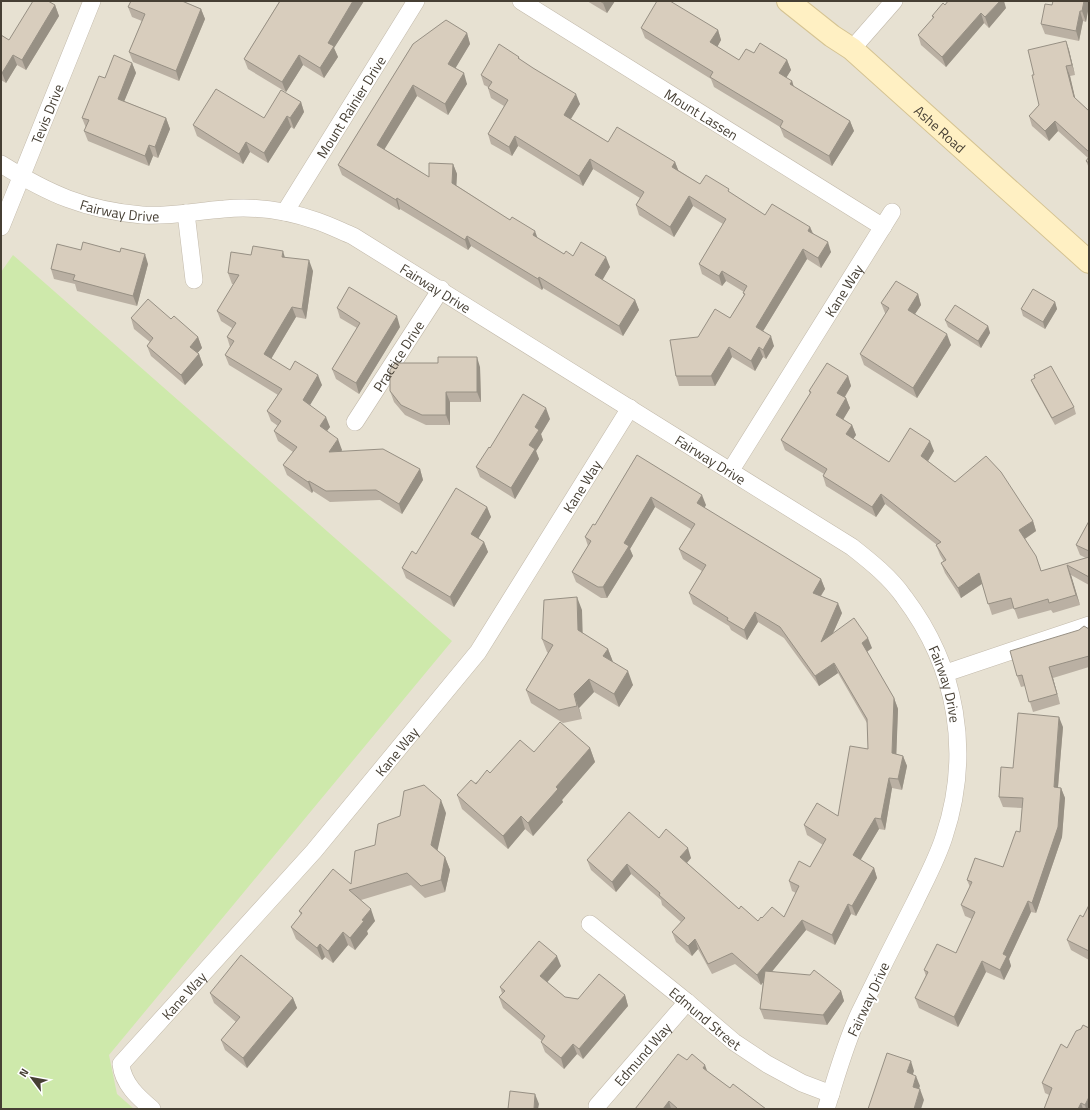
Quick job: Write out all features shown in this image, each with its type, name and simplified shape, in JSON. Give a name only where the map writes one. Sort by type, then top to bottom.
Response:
[{"type":"street","name":"Tevis Drive","points":[[1,227],[92,1]]},
{"type":"street","name":"Mount Rainier Drive","points":[[285,212],[416,1]]},
{"type":"street","name":"Mount Lassen","points":[[520,1],[882,227]]},
{"type":"street","name":"Ashe Road","points":[[788,1],[832,36],[852,49],[1089,262]]},
{"type":"street","points":[[852,49],[894,1]]},
{"type":"street","name":"Fairway Drive","points":[[1,164],[50,192],[79,203],[109,211],[144,215],[225,209],[261,209],[285,212],[317,221],[354,236],[731,470],[852,547],[880,570],[904,596],[921,621],[936,648],[946,673],[954,707],[958,738],[958,774],[953,809],[944,838],[932,867],[858,1016],[829,1101]]},
{"type":"street","name":"Kane Way","points":[[731,470],[892,212]]},
{"type":"street","points":[[186,213],[194,280]]},
{"type":"street","name":"Practice Drive","points":[[355,422],[441,289]]},
{"type":"street","name":"Kane Way","points":[[152,1109],[134,1093],[122,1072],[121,1064],[314,850],[478,652],[630,408]]},
{"type":"street","points":[[946,673],[1089,625]]},
{"type":"street","name":"Edmund Street","points":[[590,924],[734,1042],[767,1064],[802,1083],[829,1101]]},
{"type":"street","name":"Edmund Way","points":[[597,1106],[687,1002]]},
{"type":"shaded area","points":[[1,1],[1089,1],[1089,1109],[1,1109]]},
{"type":"green space","points":[[13,255],[452,641],[109,1055],[117,1094],[134,1109],[1,1109],[1,272]]},
{"type":"building","points":[[33,1],[48,1],[55,5],[22,60],[13,55],[2,73],[1,35],[9,40]]},
{"type":"building","points":[[131,1],[182,1],[201,9],[176,71],[129,52],[145,14],[128,7]]},
{"type":"building","points":[[280,1],[353,1],[328,43],[334,46],[320,68],[299,55],[282,82],[244,59]]},
{"type":"building","points":[[657,1],[670,1],[718,30],[710,42],[739,60],[746,49],[754,53],[760,43],[787,60],[779,73],[792,81],[790,84],[850,121],[829,156],[780,127],[783,121],[710,77],[713,72],[641,28]]},
{"type":"building","points":[[948,1],[1000,1],[985,17],[981,13],[942,57],[918,35],[934,17],[932,16],[943,3],[945,5]]},
{"type":"building","points":[[1053,1],[1084,1],[1082,11],[1080,11],[1076,31],[1041,24],[1045,4],[1052,5]]},
{"type":"building","points":[[446,20],[467,33],[448,64],[464,73],[445,104],[413,85],[377,145],[429,177],[429,163],[453,164],[452,183],[510,220],[512,217],[535,231],[533,235],[564,254],[566,251],[573,256],[581,242],[606,257],[595,275],[635,300],[619,326],[539,277],[538,279],[467,236],[465,240],[397,198],[396,200],[338,165],[413,44]]},
{"type":"building","points":[[1066,41],[1072,65],[1066,66],[1074,97],[1089,111],[1089,152],[1055,121],[1045,131],[1029,116],[1039,105],[1028,50]]},
{"type":"building","points":[[499,44],[533,68],[576,94],[564,115],[608,142],[617,127],[675,162],[672,167],[700,184],[706,175],[729,189],[728,191],[765,215],[772,204],[810,227],[808,231],[828,242],[818,258],[803,249],[756,327],[771,336],[763,350],[759,347],[751,361],[729,347],[711,376],[676,376],[670,340],[698,337],[715,309],[730,318],[745,294],[743,293],[747,286],[722,271],[719,276],[699,264],[726,219],[689,196],[670,227],[636,205],[644,192],[590,159],[579,176],[515,136],[509,147],[488,134],[508,100],[488,88],[492,82],[481,75]]},
{"type":"building","points":[[114,55],[132,63],[118,99],[166,118],[155,147],[149,145],[145,156],[84,131],[89,120],[82,118],[99,76],[105,78]]},
{"type":"building","points":[[216,89],[264,118],[281,90],[301,102],[290,118],[287,116],[264,153],[246,142],[239,154],[193,125]]},
{"type":"building","points":[[83,242],[120,252],[121,248],[145,254],[133,296],[73,280],[75,275],[51,269],[57,244],[81,250]]},
{"type":"building","points":[[253,246],[283,251],[282,257],[309,260],[302,309],[292,307],[264,354],[290,370],[295,361],[318,375],[303,400],[326,417],[320,426],[338,439],[329,452],[383,449],[420,469],[399,504],[376,490],[326,491],[309,481],[308,482],[283,465],[297,447],[274,431],[281,421],[267,411],[282,389],[225,355],[234,341],[227,337],[236,323],[217,311],[239,275],[228,273],[231,252],[251,255]]},
{"type":"building","points":[[896,281],[918,294],[908,310],[947,334],[913,388],[860,354],[889,308],[881,303]]},
{"type":"building","points":[[349,287],[397,316],[356,383],[332,369],[360,323],[337,308]]},
{"type":"building","points":[[1033,289],[1055,302],[1043,322],[1021,309]]},
{"type":"building","points":[[148,299],[171,319],[174,316],[198,337],[190,347],[199,354],[181,375],[147,346],[153,338],[131,318]]},
{"type":"building","points":[[955,305],[988,326],[978,341],[945,320]]},
{"type":"building","points":[[438,357],[477,357],[477,392],[446,392],[446,415],[422,415],[401,405],[390,391],[390,370],[395,363],[438,363]]},
{"type":"building","points":[[827,363],[848,376],[837,393],[846,398],[836,415],[852,425],[846,434],[889,462],[910,428],[930,441],[921,456],[955,482],[986,456],[1001,472],[1033,521],[1019,530],[1036,556],[1041,571],[1089,557],[1089,577],[1067,565],[1076,595],[1049,603],[1048,599],[1014,609],[1011,598],[988,604],[979,573],[958,588],[941,563],[946,560],[936,545],[941,542],[881,494],[872,507],[823,476],[827,469],[781,440]]},
{"type":"building","points":[[1051,366],[1074,407],[1052,418],[1031,380],[1035,378],[1034,375]]},
{"type":"building","points":[[523,394],[546,408],[535,427],[539,430],[529,445],[535,449],[511,488],[476,467],[489,447],[490,448]]},
{"type":"building","points":[[637,455],[702,495],[697,503],[821,579],[813,593],[838,603],[821,642],[854,618],[868,638],[862,643],[894,698],[892,753],[903,756],[898,779],[889,778],[881,819],[875,818],[853,855],[874,868],[852,906],[848,904],[832,935],[802,920],[757,975],[732,953],[708,964],[695,939],[688,946],[672,932],[685,918],[659,895],[660,893],[627,864],[612,882],[587,860],[629,812],[659,838],[666,829],[688,848],[680,857],[739,909],[741,906],[758,921],[772,907],[784,917],[799,886],[789,881],[799,861],[810,867],[826,839],[804,825],[817,803],[838,816],[850,746],[868,749],[867,719],[834,663],[815,676],[780,627],[755,612],[744,630],[689,593],[706,565],[679,549],[695,524],[651,497],[624,543],[629,546],[603,587],[598,587],[572,572],[591,541],[585,537],[593,524],[595,525]]},
{"type":"building","points":[[456,488],[487,507],[471,534],[484,542],[450,597],[402,568],[412,551],[416,554]]},
{"type":"building","points":[[1089,521],[1089,551],[1076,545]]},
{"type":"building","points":[[577,597],[578,630],[608,649],[603,656],[628,671],[614,694],[589,679],[574,694],[577,706],[559,710],[526,690],[553,645],[542,639],[544,600]]},
{"type":"building","points":[[1084,626],[1089,629],[1089,656],[1049,667],[1057,694],[1029,702],[1022,675],[1017,676],[1010,651],[1079,630]]},
{"type":"building","points":[[1018,713],[1059,717],[1054,787],[1061,788],[1058,827],[1032,903],[1028,901],[1003,954],[1007,956],[1000,970],[982,961],[954,1017],[915,998],[928,972],[924,970],[937,944],[956,953],[975,912],[961,905],[972,882],[967,880],[975,858],[1003,867],[1016,831],[1020,832],[1023,798],[999,797],[1001,767],[1013,768]]},
{"type":"building","points":[[560,722],[590,748],[556,787],[558,789],[528,823],[521,816],[503,836],[457,795],[471,780],[476,784],[487,770],[490,773],[520,740],[534,752]]},
{"type":"building","points":[[424,785],[441,800],[431,845],[445,857],[441,880],[421,886],[407,873],[349,890],[371,909],[362,920],[364,921],[350,938],[343,932],[328,951],[320,944],[317,948],[291,927],[302,913],[299,911],[333,869],[351,884],[355,851],[375,845],[378,824],[400,816],[404,791]]},
{"type":"building","points":[[1089,905],[1089,951],[1067,940],[1080,915],[1083,917]]},
{"type":"building","points":[[539,941],[557,956],[540,976],[565,997],[578,999],[599,974],[625,995],[579,1049],[573,1044],[561,1058],[541,1042],[545,1036],[499,997],[505,991],[500,987]]},
{"type":"building","points":[[241,955],[293,998],[243,1058],[221,1040],[240,1017],[210,993]]},
{"type":"building","points":[[814,970],[841,991],[823,1015],[760,1009],[765,971],[810,975]]},
{"type":"building","points":[[1083,1025],[1089,1028],[1089,1097],[1085,1105],[1081,1103],[1078,1109],[1044,1109],[1052,1088],[1042,1083],[1061,1044],[1067,1048],[1076,1031],[1081,1029]]},
{"type":"building","points":[[887,1053],[911,1061],[907,1072],[916,1076],[913,1087],[920,1089],[914,1109],[868,1109]]},
{"type":"building","points":[[678,1054],[687,1060],[692,1054],[705,1065],[703,1068],[730,1088],[733,1084],[766,1109],[678,1109],[669,1101],[663,1109],[635,1109]]},
{"type":"building","points":[[510,1091],[535,1094],[534,1109],[508,1109]]}]
